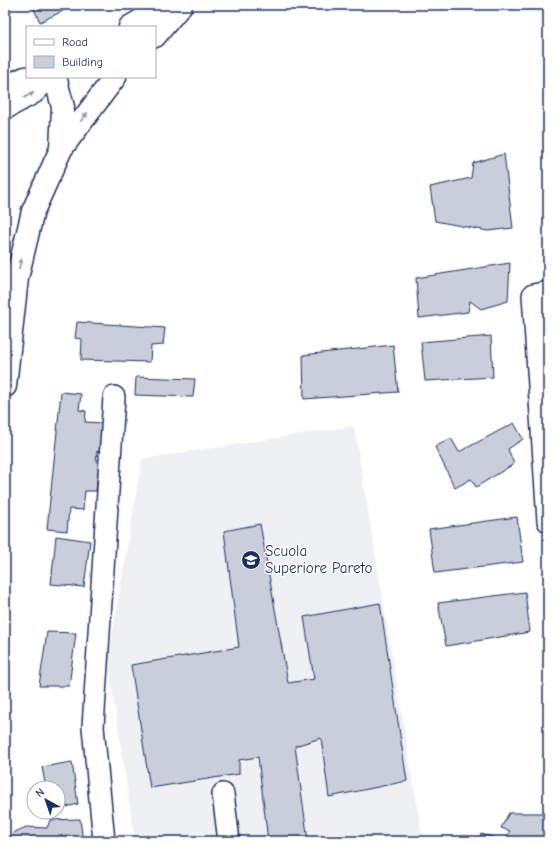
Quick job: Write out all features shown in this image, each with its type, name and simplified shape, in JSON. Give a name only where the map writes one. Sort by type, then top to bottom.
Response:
[{"type":"street","points":[[132,26],[167,5]]},
{"type":"street","points":[[156,35],[181,5]]},
{"type":"street","points":[[5,87],[26,78]]},
{"type":"street","points":[[5,108],[34,92],[48,78]]},
{"type":"street","points":[[55,78],[63,108],[61,149]]},
{"type":"street","points":[[5,386],[17,278],[33,211],[61,149],[114,78]]},
{"type":"street","points":[[548,292],[533,295],[548,521]]},
{"type":"street","points":[[104,841],[93,727],[114,397]]},
{"type":"street","points":[[223,794],[229,841]]},
{"type":"shaded area","name":"Scuola Superiore Pareto","points":[[354,426],[423,841],[216,841],[215,836],[191,841],[135,841],[108,661],[142,459]]},
{"type":"building","points":[[32,5],[60,5],[63,11],[40,22]]},
{"type":"building","points":[[504,154],[513,228],[488,231],[435,221],[430,187],[471,178],[473,163]]},
{"type":"building","points":[[510,263],[508,301],[481,309],[470,301],[468,312],[419,318],[416,278]]},
{"type":"building","points":[[77,322],[165,328],[163,345],[151,346],[150,362],[81,360],[82,339],[75,338]]},
{"type":"building","points":[[491,336],[493,377],[425,381],[421,342]]},
{"type":"building","points":[[393,345],[398,392],[304,399],[303,355]]},
{"type":"building","points":[[136,377],[195,379],[193,397],[135,395]]},
{"type":"building","points":[[61,392],[81,394],[79,410],[86,411],[85,422],[103,423],[100,452],[97,451],[96,462],[99,463],[96,491],[85,491],[83,510],[69,509],[67,531],[47,529]]},
{"type":"building","points":[[514,423],[523,439],[508,449],[514,464],[476,487],[471,479],[455,488],[435,447],[451,438],[459,452]]},
{"type":"building","points":[[517,517],[523,562],[435,573],[429,529]]},
{"type":"building","points":[[260,524],[288,683],[314,679],[304,617],[380,603],[407,781],[329,797],[321,738],[295,746],[308,841],[268,841],[258,757],[239,760],[239,774],[150,788],[131,665],[239,647],[224,531]]},
{"type":"building","points":[[56,536],[90,541],[84,587],[51,584]]},
{"type":"building","points":[[525,592],[530,632],[446,646],[438,603]]},
{"type":"building","points":[[47,632],[76,633],[69,686],[39,686]]},
{"type":"building","points":[[72,762],[78,804],[66,807],[66,780],[44,780],[42,767]]},
{"type":"building","points":[[509,813],[548,813],[548,841],[478,841],[481,834],[505,840],[510,831],[501,828]]},
{"type":"building","points":[[80,819],[83,841],[5,841],[13,833],[26,827],[47,828],[50,820]]},
{"type":"place","name":"Scuola Superiore Pareto","points":[[251,560]]}]
